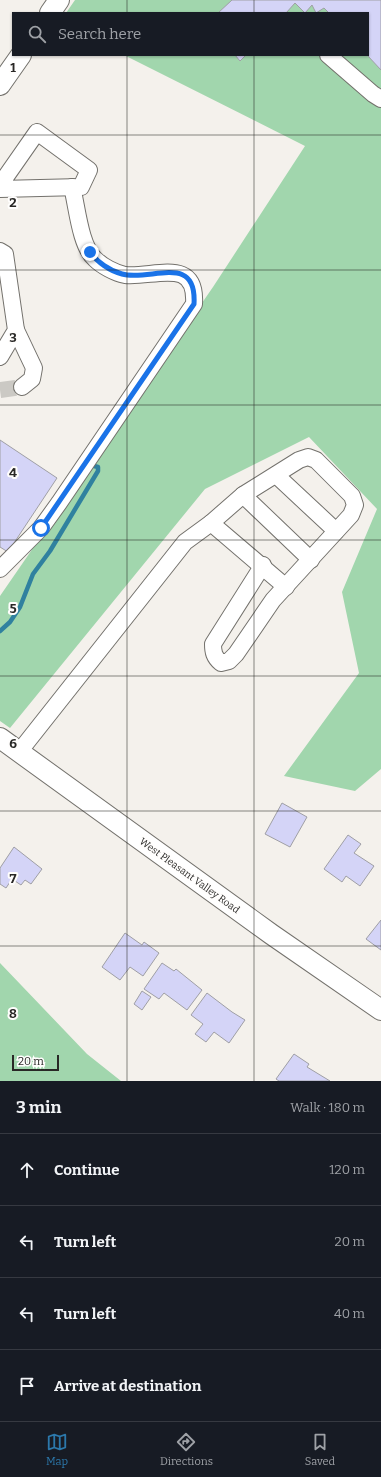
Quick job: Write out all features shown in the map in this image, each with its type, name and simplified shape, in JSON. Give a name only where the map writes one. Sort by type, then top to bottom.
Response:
[{"type":"main road","points":[[51,12],[60,0]]},
{"type":"main road","points":[[0,85],[20,56]]},
{"type":"main road","name":"West Pleasant Valley Road","points":[[0,738],[271,934],[381,1010]]},
{"type":"lane","points":[[329,56],[373,94],[381,99]]},
{"type":"lane","points":[[0,185],[37,132],[89,170],[81,187],[0,189]]},
{"type":"lane","points":[[0,569],[41,528],[194,304],[195,294],[191,283],[179,272],[172,271],[149,275],[122,274],[94,259],[83,238],[72,187]]},
{"type":"lane","points":[[0,251],[6,254],[16,330],[34,368],[32,379],[22,387]]},
{"type":"lane","points":[[0,357],[16,330]]},
{"type":"lane","points":[[19,752],[185,542],[211,523],[244,495],[299,460],[308,458],[316,460],[352,496],[355,505],[351,515],[273,600],[236,654],[229,661],[221,662],[216,658],[213,652],[214,644],[263,565]]},
{"type":"lane","points":[[276,475],[336,532]]},
{"type":"lane","points":[[244,495],[311,560]]},
{"type":"lane","points":[[211,523],[263,565],[286,587]]},
{"type":"green space","points":[[75,0],[381,0],[381,769],[355,791],[284,776],[359,673],[342,592],[377,509],[309,437],[205,489],[10,728],[0,721],[0,596],[213,287],[305,146],[126,56],[369,56],[369,12],[67,12]]},
{"type":"green space","points":[[0,963],[87,1054],[121,1081],[0,1081]]},
{"type":"building","points":[[232,0],[381,0],[381,70],[368,56],[369,12],[328,12],[324,8],[316,12],[312,5],[306,12],[304,12],[295,3],[287,12],[219,12]]},
{"type":"building","points":[[236,56],[245,56],[240,61]]},
{"type":"building","points":[[0,440],[57,478],[8,552],[0,547]]},
{"type":"building","points":[[282,803],[307,817],[290,847],[265,834]]},
{"type":"building","points":[[348,835],[361,844],[354,853],[374,866],[360,886],[346,876],[342,882],[324,869]]},
{"type":"building","points":[[14,847],[42,869],[31,884],[25,880],[21,885],[12,879],[6,888],[0,884],[0,868]]},
{"type":"building","points":[[381,920],[381,950],[366,939]]},
{"type":"building","points":[[125,933],[142,945],[144,942],[159,953],[143,976],[130,967],[120,980],[102,967]]},
{"type":"building","points":[[162,963],[174,971],[176,969],[202,990],[187,1010],[164,993],[159,999],[144,989]]},
{"type":"building","points":[[142,991],[151,997],[142,1010],[134,1004]]},
{"type":"building","points":[[207,993],[245,1020],[229,1043],[214,1032],[206,1042],[195,1034],[203,1024],[191,1015]]},
{"type":"building","points":[[294,1054],[309,1064],[307,1067],[330,1081],[279,1081],[276,1079]]},
{"type":"waterway","points":[[0,631],[10,622],[20,607],[33,574],[50,551],[98,471],[98,467],[94,466]]},
{"type":"tunnel","points":[[0,390],[22,387]]},
{"type":"route","points":[[41,528],[194,304],[195,294],[191,283],[179,272],[172,271],[149,275],[122,274],[94,259],[90,252]]}]
